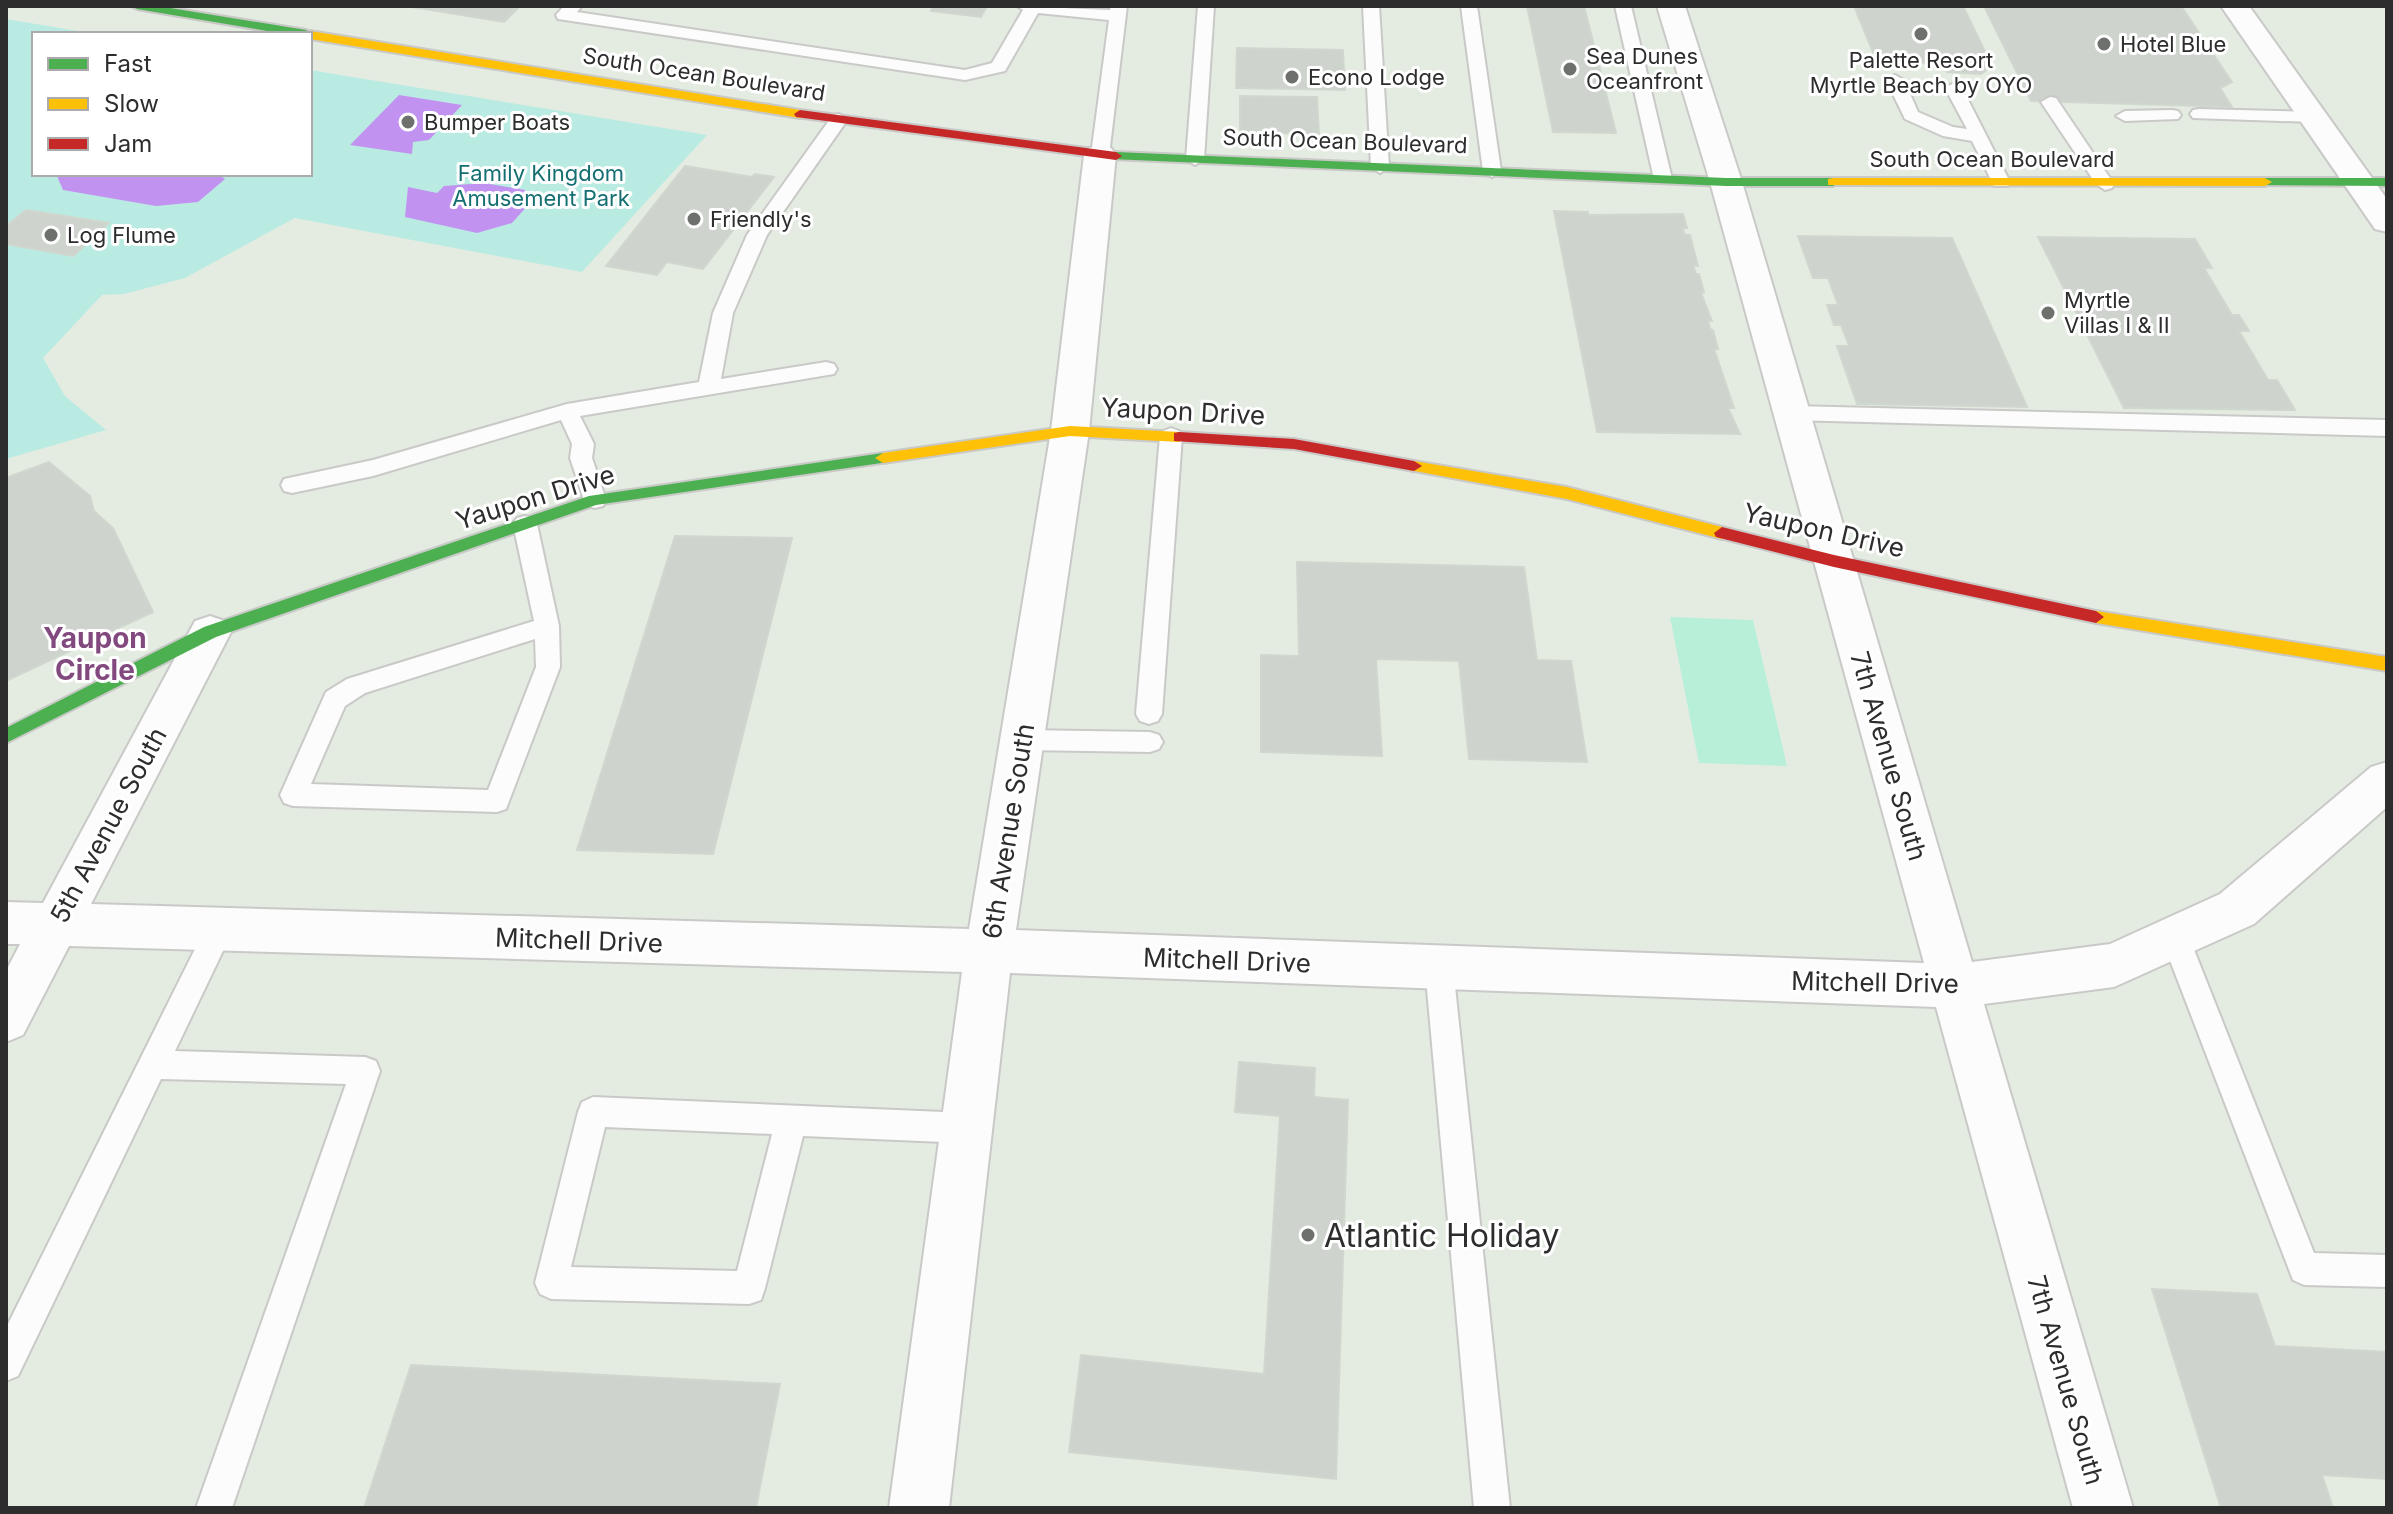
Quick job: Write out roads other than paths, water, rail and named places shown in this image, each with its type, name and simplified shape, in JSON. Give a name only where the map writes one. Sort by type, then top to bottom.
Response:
[{"type":"main road","name":"South Ocean Boulevard","points":[[137,6],[170,8],[297,32]]},
{"type":"main road","name":"South Ocean Boulevard","points":[[312,35],[719,103],[1100,155],[1726,182],[2373,182]]},
{"type":"main road","name":"Yaupon Drive","points":[[6,736],[210,632],[595,500],[1070,431],[1294,444],[1567,493],[1834,561],[2116,621],[2387,664]]},
{"type":"street","name":"7th Avenue South","points":[[1671,6],[1726,182],[2103,1508]]},
{"type":"street","points":[[2235,6],[2313,117],[2373,182],[2387,222]]},
{"type":"street","name":"6th Avenue South","points":[[919,1508],[989,951],[1070,431],[1100,155]]},
{"type":"street","name":"5th Avenue South","points":[[6,1019],[210,632]]},
{"type":"street","name":"Mitchell Drive","points":[[6,923],[989,951],[1954,986],[2114,965],[2237,909],[2387,780]]},
{"type":"lane","points":[[574,6],[564,15],[965,75],[999,67],[1033,7]]},
{"type":"lane","points":[[1025,6],[1119,11],[1100,155]]},
{"type":"lane","points":[[1195,159],[1206,6]]},
{"type":"lane","points":[[1371,6],[1380,167]]},
{"type":"lane","points":[[1469,6],[1492,171]]},
{"type":"lane","points":[[1623,6],[1663,179]]},
{"type":"lane","points":[[1895,80],[1911,115],[1949,132],[1978,136]]},
{"type":"lane","points":[[1954,88],[1974,120],[1978,136],[2001,182]]},
{"type":"lane","points":[[2050,102],[2105,184]]},
{"type":"lane","points":[[2199,114],[2313,117]]},
{"type":"lane","points":[[2125,116],[2172,115]]},
{"type":"lane","points":[[709,388],[723,313],[757,235],[839,119]]},
{"type":"lane","points":[[292,485],[373,468],[567,411],[826,369]]},
{"type":"lane","points":[[567,411],[583,444],[581,458],[595,500]]},
{"type":"lane","points":[[1791,413],[2387,428]]},
{"type":"lane","points":[[1149,714],[1171,436]]},
{"type":"lane","points":[[525,524],[547,626],[548,667],[497,801],[293,795],[335,699],[356,686],[547,626]]},
{"type":"lane","points":[[1023,740],[1150,742]]},
{"type":"lane","points":[[6,1364],[219,930]]},
{"type":"lane","points":[[2175,937],[2304,1269],[2387,1271]]},
{"type":"lane","points":[[1439,967],[1492,1508]]},
{"type":"lane","points":[[154,1065],[365,1071],[214,1508]]},
{"type":"lane","points":[[791,1121],[749,1288],[551,1283],[593,1112],[967,1128]]},
{"type":"place","name":"Palette Resort Myrtle Beach by OYO","points":[[1921,34]]},
{"type":"place","name":"Hotel Blue","points":[[2104,44]]},
{"type":"place","name":"Sea Dunes Oceanfront","points":[[1570,69]]},
{"type":"place","name":"Econo Lodge","points":[[1292,77]]},
{"type":"place","name":"Bumper Boats","points":[[408,122]]},
{"type":"place","name":"Friendly's","points":[[694,219]]},
{"type":"place","name":"Log Flume","points":[[51,235]]},
{"type":"place","name":"Myrtle Villas I & II","points":[[2048,313]]},
{"type":"place","name":"Atlantic Holiday","points":[[1308,1235]]},
{"type":"district","name":"Yaupon Circle","points":[[95,654]]},
{"type":"park label","name":"Family Kingdom Amusement Park","points":[[541,186]]}]
